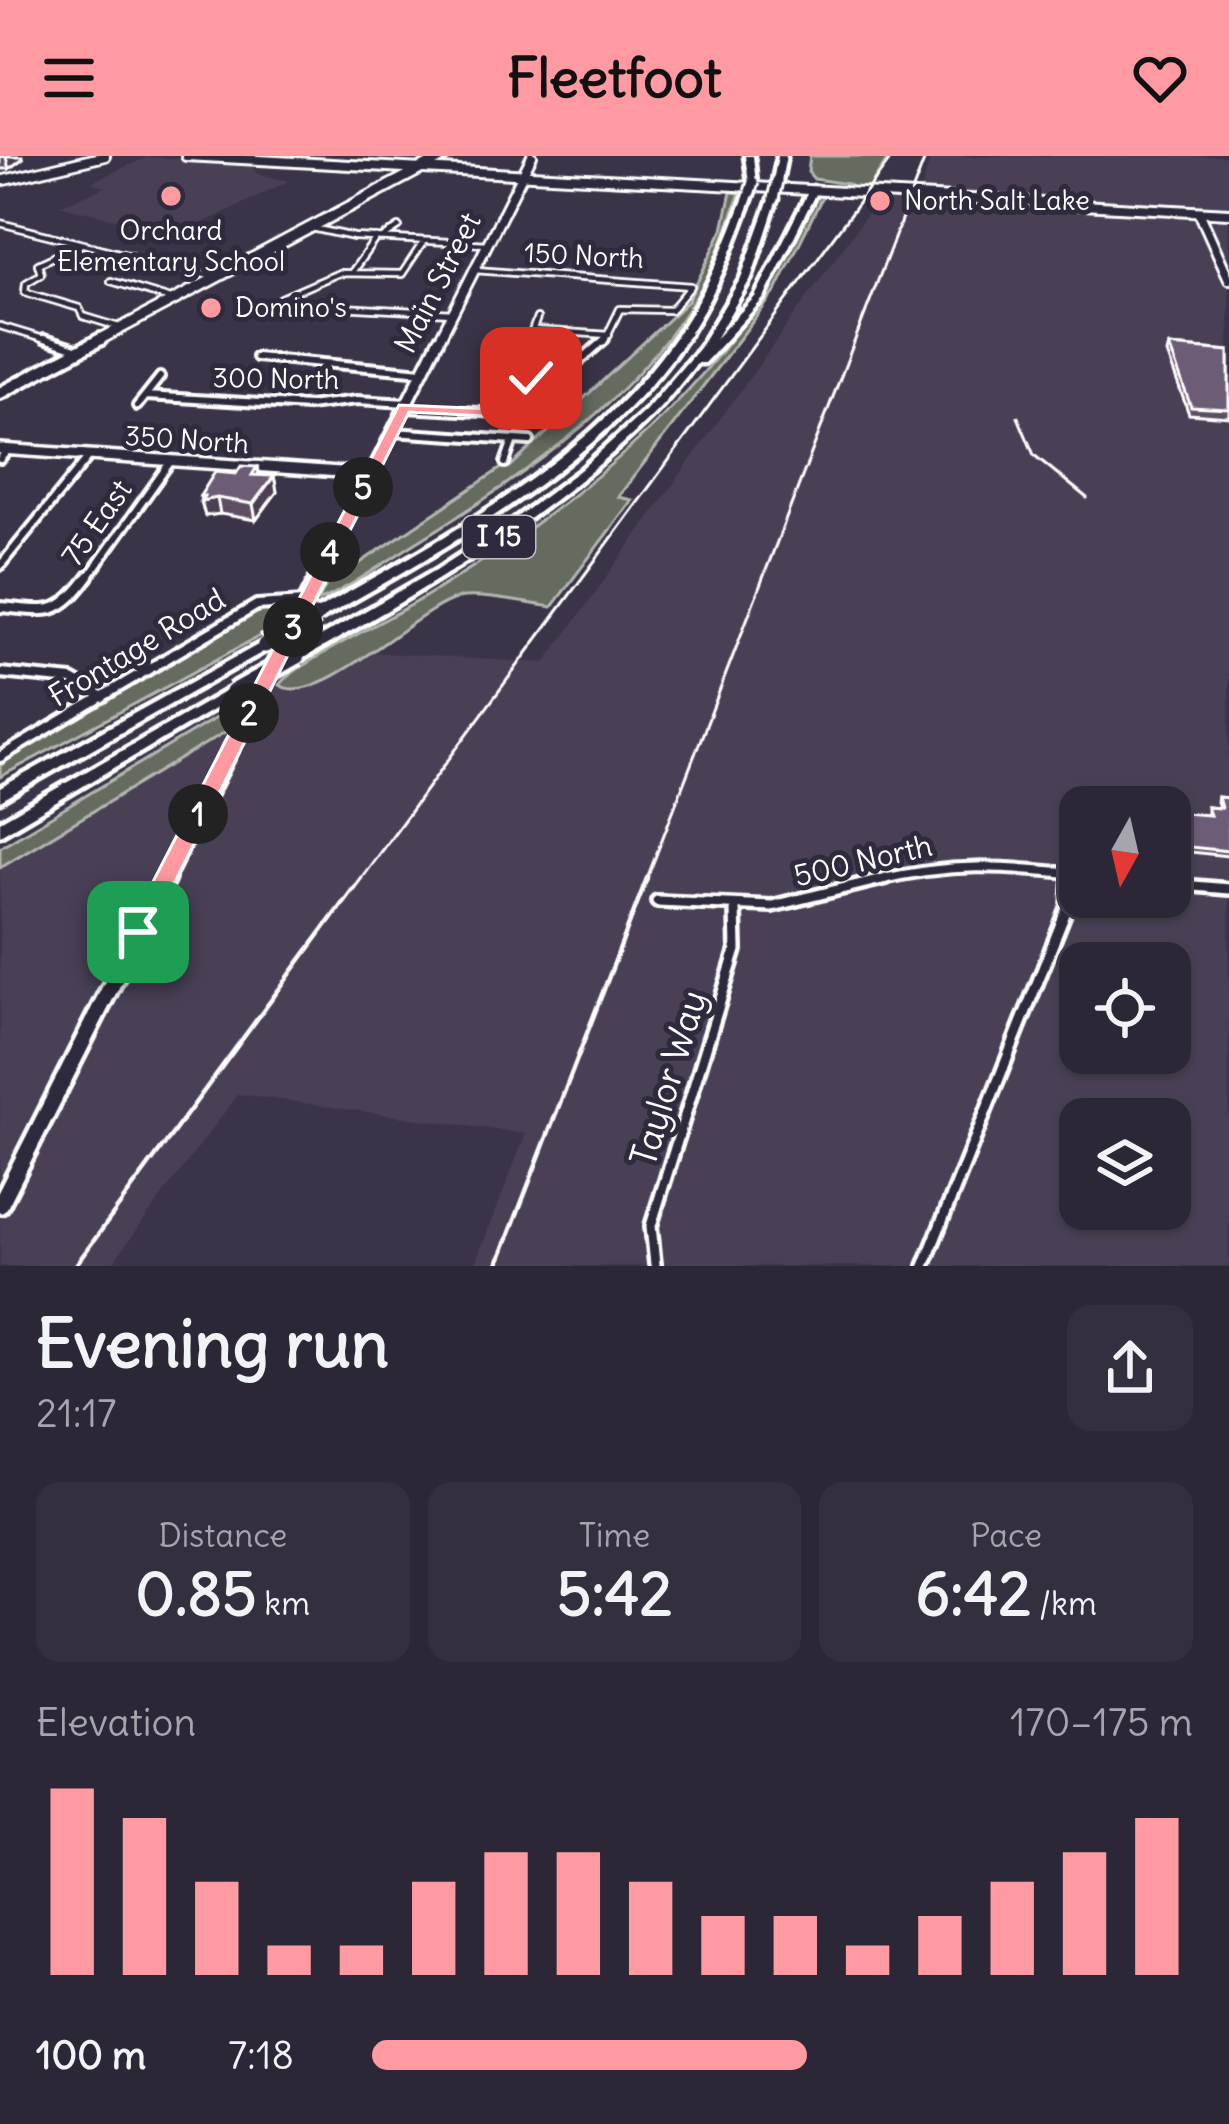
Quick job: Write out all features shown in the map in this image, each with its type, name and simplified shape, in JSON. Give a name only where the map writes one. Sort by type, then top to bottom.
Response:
[{"type":"highway","points":[[749,156],[751,187]]},
{"type":"highway","name":"I 15","points":[[0,795],[508,502],[573,452],[638,392],[684,340],[728,262],[759,156]]},
{"type":"highway","name":"I 15","points":[[0,829],[486,547],[602,455],[675,382],[746,278],[765,236],[782,156]]},
{"type":"highway","points":[[675,382],[728,335],[759,298],[813,190]]},
{"type":"main road","points":[[0,393],[445,156]]},
{"type":"street","points":[[0,181],[100,156]]},
{"type":"street","points":[[186,156],[315,159],[523,175],[1229,213]]},
{"type":"street","name":"Main Street","points":[[0,1205],[532,156]]},
{"type":"street","points":[[1199,212],[1229,279]]},
{"type":"street","points":[[0,223],[218,278]]},
{"type":"street","points":[[352,274],[380,238],[400,227]]},
{"type":"street","points":[[312,228],[380,238],[488,244]]},
{"type":"street","points":[[424,241],[402,274],[335,274],[282,301],[453,313]]},
{"type":"street","points":[[82,244],[38,265],[41,274],[26,283],[25,292],[77,307],[83,316],[123,329]]},
{"type":"street","name":"150 North","points":[[475,270],[690,285],[670,310],[621,308],[610,334]]},
{"type":"street","points":[[111,281],[176,301]]},
{"type":"street","points":[[538,318],[518,366],[520,371],[556,384],[610,334]]},
{"type":"street","points":[[0,326],[83,351]]},
{"type":"street","points":[[533,330],[610,334]]},
{"type":"street","points":[[256,357],[422,372]]},
{"type":"street","points":[[137,406],[160,377]]},
{"type":"street","name":"300 North","points":[[146,395],[308,406],[357,400],[517,415],[556,384]]},
{"type":"street","points":[[392,432],[530,441]]},
{"type":"street","points":[[505,463],[513,440]]},
{"type":"street","name":"350 North","points":[[3,452],[370,474]]},
{"type":"street","points":[[0,566],[89,455]]},
{"type":"street","name":"75 East","points":[[0,607],[59,610],[70,604],[172,460]]},
{"type":"street","name":"Frontage Road","points":[[0,758],[257,605],[305,602]]},
{"type":"street","points":[[0,673],[72,680],[103,697]]},
{"type":"street","name":"500 North","points":[[657,901],[734,908],[801,902],[934,866],[990,865],[1059,872]]},
{"type":"street","points":[[1191,886],[1229,890]]},
{"type":"street","name":"Taylor Way","points":[[655,1264],[650,1226],[736,950],[734,908]]},
{"type":"street","points":[[924,1266],[1063,918]]},
{"type":"shaded area","points":[[931,156],[1229,156],[1229,1266],[474,1266],[526,1134],[238,1094],[110,1266],[0,1266],[0,848],[336,650],[545,663],[883,192],[920,194]]},
{"type":"shaded area","name":"Orchard Elementary School","points":[[148,157],[251,163],[257,174],[289,181],[178,235],[59,205],[106,187],[91,182]]},
{"type":"green space","points":[[810,156],[890,156],[869,188],[851,189],[849,184],[814,179],[808,172]]},
{"type":"green space","points":[[731,192],[740,193],[706,279],[680,321],[617,395],[501,488],[318,601],[333,570],[357,565],[503,467],[510,467],[688,301],[723,229]]},
{"type":"green space","points":[[824,193],[776,291],[618,497],[632,500],[552,607],[458,598],[317,684],[296,689],[279,685],[321,655],[479,563],[595,478],[650,430],[744,321],[782,260],[813,195]]},
{"type":"green space","points":[[286,605],[282,624],[0,777],[0,766],[12,756],[259,608]]},
{"type":"green space","points":[[239,704],[225,732],[0,867],[0,847]]},
{"type":"building","points":[[1169,346],[1229,351],[1229,409],[1191,407]]},
{"type":"building","points":[[241,466],[257,467],[252,475],[274,476],[253,504],[217,498],[201,501],[215,472],[236,474]]},
{"type":"building","points":[[1218,797],[1229,798],[1229,851],[1191,847],[1191,814],[1210,815],[1207,807],[1221,808]]},
{"type":"railway","points":[[359,881],[893,156]]},
{"type":"railway","points":[[646,881],[926,156]]},
{"type":"railway","points":[[1018,417],[1034,455],[1087,498]]},
{"type":"railway","points":[[75,1266],[361,878]]},
{"type":"railway","points":[[497,1266],[647,878]]},
{"type":"place","name":"Orchard Elementary School","points":[[171,196]]},
{"type":"place","name":"North Salt Lake","points":[[880,201]]},
{"type":"place","name":"Domino's","points":[[211,308]]},
{"type":"route","points":[[138,932],[404,408],[517,415],[556,384],[531,378]]}]
